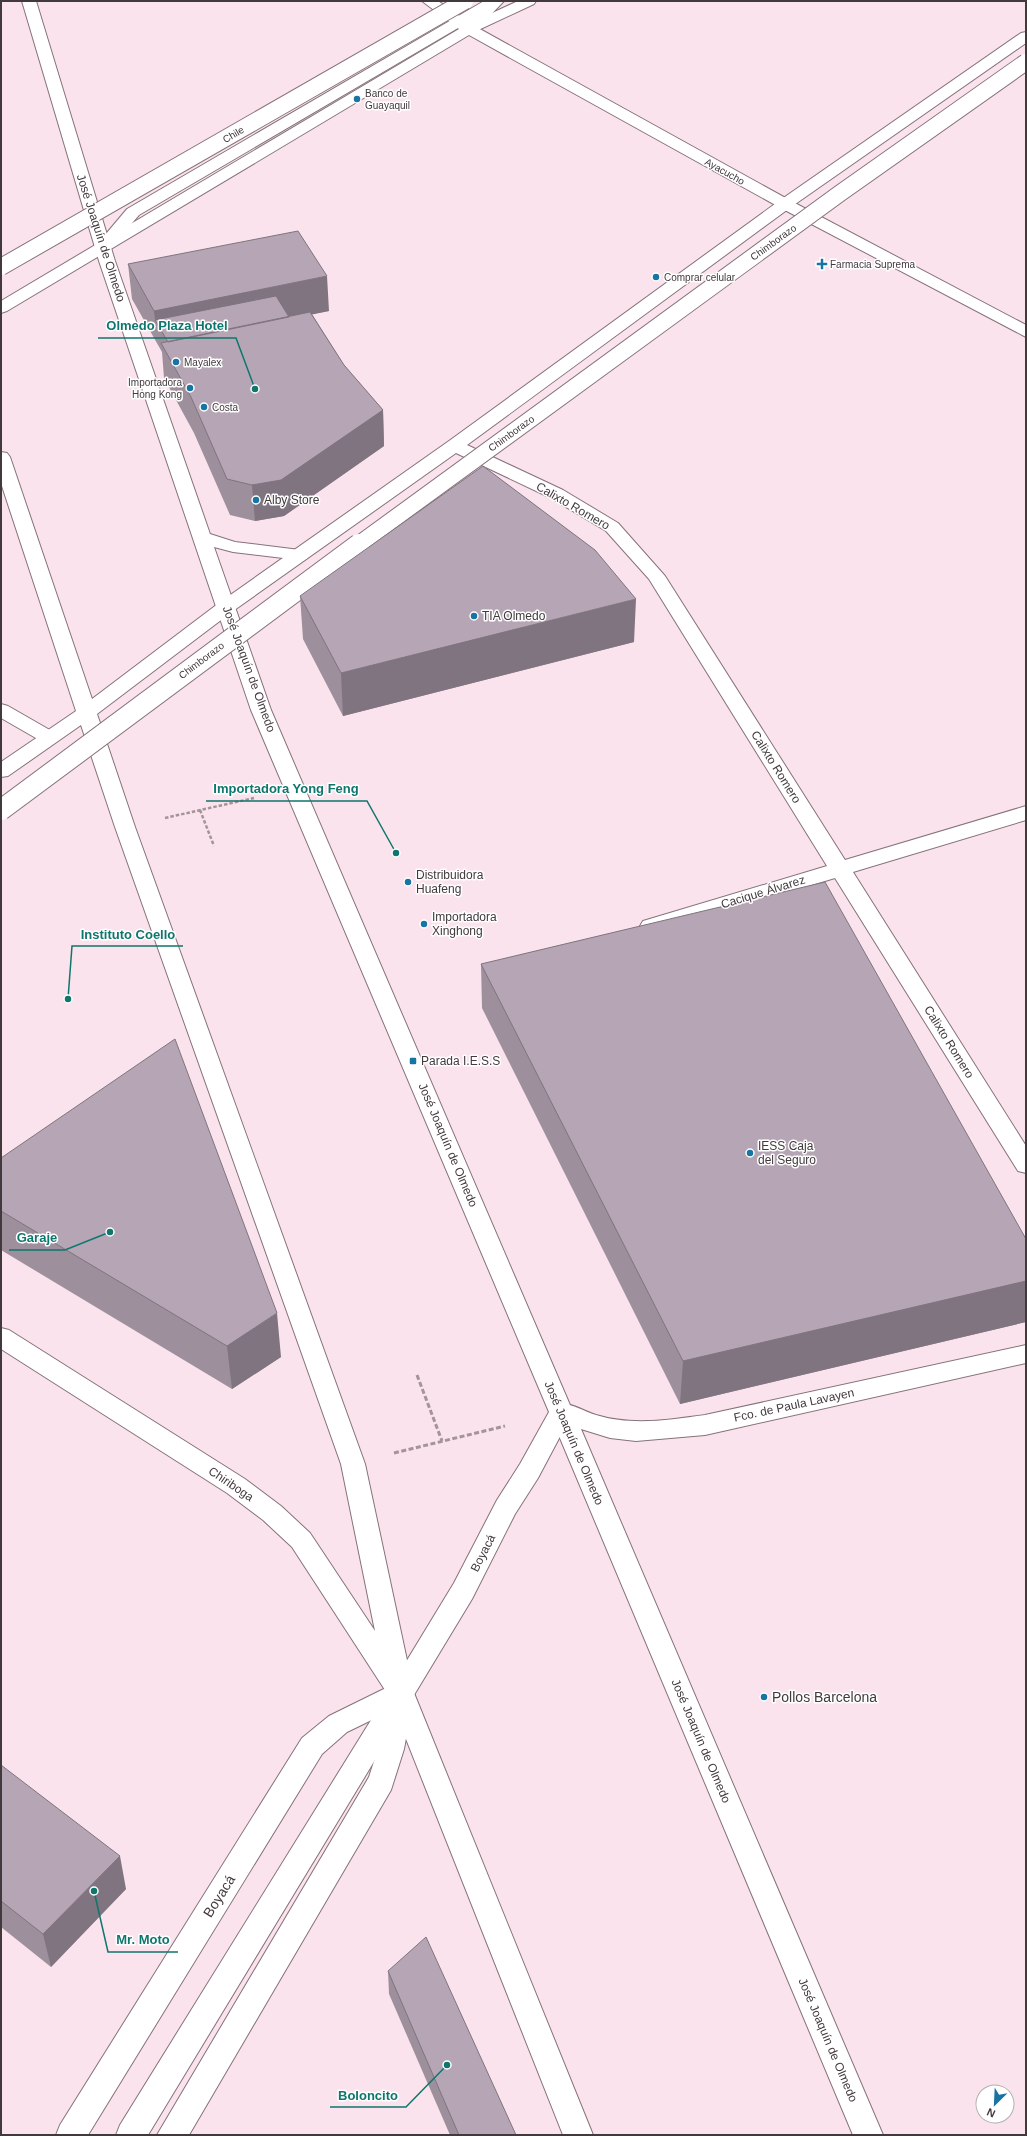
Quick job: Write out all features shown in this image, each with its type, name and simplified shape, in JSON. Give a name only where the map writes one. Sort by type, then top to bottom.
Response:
[{"type":"street","name":"José Joaquín de Olmedo","points":[[29,1],[103,247],[262,710],[868,2135]]},
{"type":"street","name":"Ayacucho","points":[[429,1],[463,25],[785,204],[1026,332]]},
{"type":"street","name":"Chile","points":[[1,267],[465,1]]},
{"type":"street","points":[[463,25],[494,1]]},
{"type":"street","points":[[1,308],[103,247],[463,25],[497,1]]},
{"type":"street","points":[[463,25],[529,1]]},
{"type":"street","name":"Chimborazo","points":[[1,771],[48,737],[86,713],[226,607],[454,445],[785,204],[1026,36]]},
{"type":"street","name":"Chimborazo","points":[[1,810],[235,634],[839,194],[1026,62]]},
{"type":"street","name":"Calixto Romero","points":[[454,445],[557,494],[612,527],[656,576],[1026,1165]]},
{"type":"street","points":[[1,457],[125,827],[353,1464],[402,1693],[578,2135]]},
{"type":"street","points":[[203,538],[233,547],[300,555]]},
{"type":"street","points":[[1,710],[48,737]]},
{"type":"street","name":"Cacique Álvarez","points":[[629,932],[1026,813]]},
{"type":"street","name":"Chiriboga","points":[[1,1336],[236,1486],[272,1513],[301,1540],[402,1693]]},
{"type":"street","name":"Fco. de Paula Lavayen","points":[[561,1412],[592,1424],[627,1431],[666,1430],[705,1425],[1026,1354]]},
{"type":"street","name":"Boyacá","points":[[131,2135],[463,1591],[506,1507],[529,1471],[561,1412]]},
{"type":"street","name":"Boyacá","points":[[71,2135],[312,1746],[338,1724],[402,1693]]},
{"type":"street","name":"Boyacá","points":[[172,2135],[380,1781],[391,1749],[402,1693]]},
{"type":"path","points":[[125,827],[296,788]]},
{"type":"path","points":[[200,810],[214,846]]},
{"type":"path","points":[[417,1375],[442,1441]]},
{"type":"path","points":[[353,1464],[561,1412]]},
{"type":"building","points":[[298,231],[327,276],[154,311],[128,264]]},
{"type":"building","points":[[276,296],[289,317],[168,342],[155,320]]},
{"type":"building","points":[[310,312],[344,365],[383,410],[281,480],[252,485],[227,479],[191,397],[161,343]]},
{"type":"building","name":"TIA Olmedo","points":[[483,466],[595,550],[636,599],[341,673],[300,596]]},
{"type":"building","name":"IESS Caja del Seguro","points":[[825,882],[1026,1239],[1026,1281],[683,1361],[481,964]]},
{"type":"building","points":[[175,1039],[277,1313],[227,1346],[1,1211],[1,1158]]},
{"type":"building","points":[[1,1765],[120,1856],[43,1934],[1,1901]]},
{"type":"building","points":[[426,1937],[516,2135],[459,2135],[388,1971]]},
{"type":"place","name":"Banco de Guayaquil","points":[[357,99]]},
{"type":"place","name":"Farmacia Suprema","points":[[822,264]]},
{"type":"place","name":"Comprar celular","points":[[656,277]]},
{"type":"place","name":"Mayalex","points":[[176,362]]},
{"type":"place","name":"Importadora Hong Kong","points":[[190,388]]},
{"type":"place","name":"Olmedo Plaza Hotel","points":[[255,389]]},
{"type":"place","name":"Costa","points":[[204,407]]},
{"type":"place","name":"Alby Store","points":[[256,500]]},
{"type":"place","name":"TIA Olmedo","points":[[474,616]]},
{"type":"place","name":"Importadora Yong Feng","points":[[396,853]]},
{"type":"place","name":"Distribuidora Huafeng","points":[[408,882]]},
{"type":"place","name":"Importadora Xinghong","points":[[424,924]]},
{"type":"place","name":"Instituto Coello","points":[[68,999]]},
{"type":"place","name":"Parada I.E.S.S","points":[[413,1061]]},
{"type":"place","name":"IESS Caja del Seguro","points":[[750,1153]]},
{"type":"place","name":"Garaje","points":[[110,1232]]},
{"type":"place","name":"Pollos Barcelona","points":[[764,1697]]},
{"type":"place","name":"Mr. Moto","points":[[94,1891]]},
{"type":"place","name":"Boloncito","points":[[447,2065]]}]
